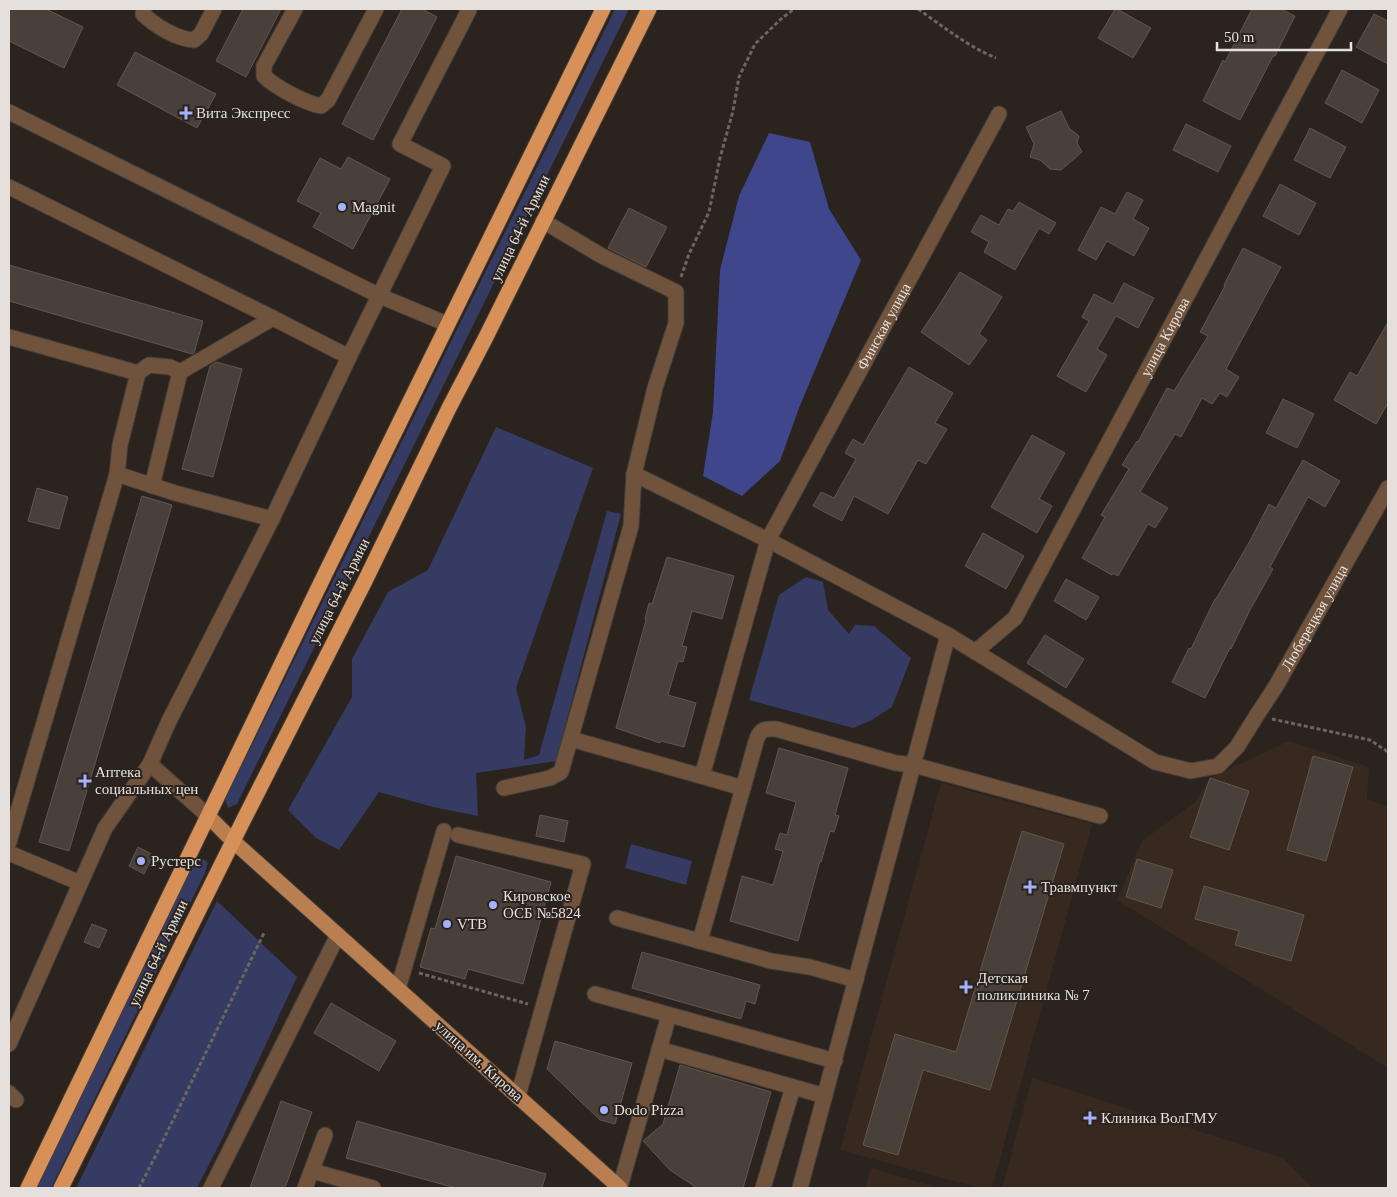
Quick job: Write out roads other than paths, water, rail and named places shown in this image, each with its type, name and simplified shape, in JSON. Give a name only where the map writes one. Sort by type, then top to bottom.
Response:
[{"type":"highway","name":"улица 64-й Армии","points":[[28,1188],[447,324],[603,9]]},
{"type":"highway","name":"улица 64-й Армии","points":[[61,1188],[649,9]]},
{"type":"main road","name":"улица им. Кирова","points":[[208,816],[233,841],[620,1188]]},
{"type":"street","points":[[144,9],[143,14],[151,22],[184,39],[194,40],[201,34],[214,9]]},
{"type":"street","points":[[295,9],[264,66],[264,76],[270,82],[312,104],[321,106],[328,100],[376,9]]},
{"type":"street","points":[[9,1044],[105,828],[150,764],[169,721],[272,519],[443,166],[400,144],[469,10],[467,9]]},
{"type":"street","name":"улица Кирова","points":[[975,652],[1015,618],[1340,9]]},
{"type":"street","points":[[9,112],[380,296],[447,324]]},
{"type":"street","name":"Финская улица","points":[[702,776],[768,540],[999,114]]},
{"type":"street","points":[[9,187],[349,357]]},
{"type":"street","points":[[504,788],[550,778],[561,772],[631,526],[634,474],[655,388],[676,323],[676,292],[602,256],[543,221]]},
{"type":"street","points":[[152,486],[180,372],[273,318]]},
{"type":"street","points":[[9,337],[138,373]]},
{"type":"street","points":[[9,842],[117,474],[120,445],[138,373],[149,364],[170,367],[180,372]]},
{"type":"street","points":[[117,474],[152,486],[272,519]]},
{"type":"street","name":"Люберецкая улица","points":[[634,474],[768,540],[948,635],[1155,762],[1191,770],[1218,766],[1237,747],[1276,686],[1388,488]]},
{"type":"street","points":[[800,1188],[948,635]]},
{"type":"street","points":[[700,941],[757,738],[760,732],[766,729],[776,729],[896,763],[914,765],[1100,816]]},
{"type":"street","points":[[571,739],[743,788]]},
{"type":"street","points":[[150,764],[208,816]]},
{"type":"street","points":[[398,989],[451,833],[583,864],[518,1096]]},
{"type":"street","points":[[9,853],[80,883]]},
{"type":"street","points":[[617,918],[771,962],[810,967],[856,980]]},
{"type":"street","points":[[211,1188],[338,935]]},
{"type":"street","points":[[595,994],[834,1061]]},
{"type":"street","points":[[620,1188],[669,1015]]},
{"type":"street","points":[[659,1049],[825,1096]]},
{"type":"street","points":[[763,1188],[793,1087]]},
{"type":"street","points":[[305,1188],[325,1135]]},
{"type":"street","points":[[312,1171],[373,1188]]},
{"type":"place","name":"Вита Экспресс","points":[[186,113]]},
{"type":"place","name":"Magnit","points":[[342,207]]},
{"type":"place","name":"Аптека социальных цен","points":[[85,781]]},
{"type":"place","name":"Рустерс","points":[[141,861]]},
{"type":"place","name":"Травмпункт","points":[[1030,887]]},
{"type":"place","name":"Кировское ОСБ №5824","points":[[493,905]]},
{"type":"place","name":"VTB","points":[[447,924]]},
{"type":"place","name":"Детская поликлиника № 7","points":[[966,987]]},
{"type":"place","name":"Dodo Pizza","points":[[604,1110]]},
{"type":"place","name":"Клиника ВолГМУ","points":[[1090,1118]]}]
